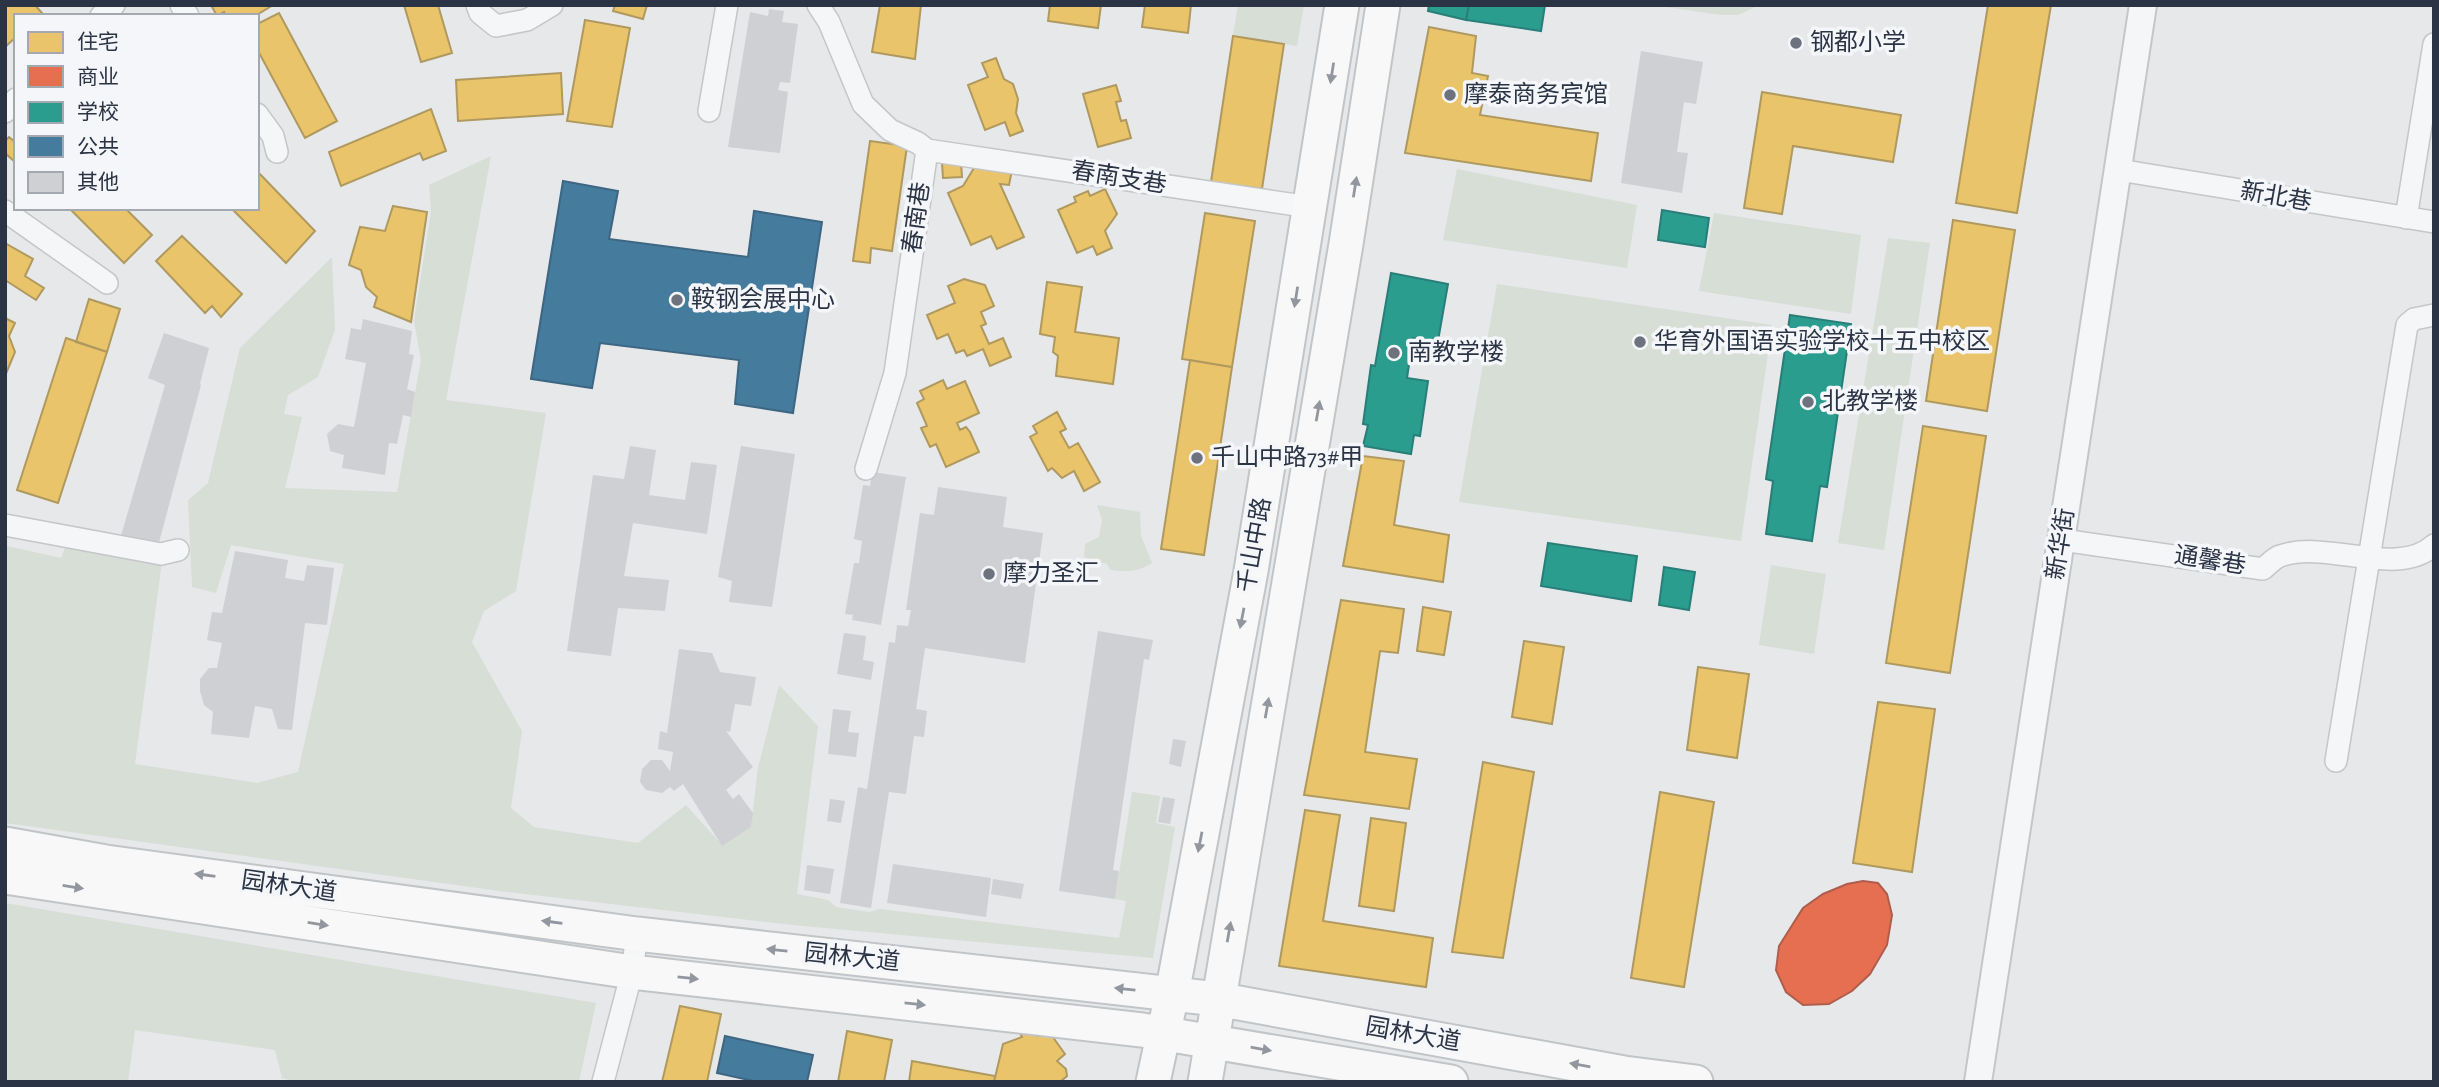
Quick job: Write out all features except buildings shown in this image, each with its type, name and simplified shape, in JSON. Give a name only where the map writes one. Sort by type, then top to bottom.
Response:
[{"type":"main road","name":"千山中路","points":[[1153,1082],[1251,571],[1342,5]]},
{"type":"main road","name":"千山中路","points":[[1205,1082],[1346,244],[1383,5]]},
{"type":"main road","name":"园林大道","points":[[5,844],[120,864],[637,934],[1217,999],[1624,1073],[1696,1082]]},
{"type":"main road","name":"园林大道","points":[[5,877],[632,972],[1162,1033],[1451,1082]]},
{"type":"street","points":[[477,5],[480,13],[496,26],[527,20],[552,5]]},
{"type":"street","points":[[709,111],[727,5]]},
{"type":"street","name":"春南巷","points":[[818,5],[829,23],[863,104],[890,130],[927,150],[895,373],[866,469]]},
{"type":"street","name":"新华街","points":[[1978,1082],[2143,5]]},
{"type":"street","points":[[2406,218],[2434,44]]},
{"type":"street","points":[[259,117],[273,136],[277,152]]},
{"type":"street","name":"春南支巷","points":[[927,150],[1310,207]]},
{"type":"street","name":"新北巷","points":[[2119,170],[2434,222]]},
{"type":"street","points":[[5,211],[107,283]]},
{"type":"street","points":[[2336,761],[2407,325],[2414,319],[2434,314]]},
{"type":"street","points":[[5,525],[161,554],[178,550]]},
{"type":"street","name":"通馨巷","points":[[2062,540],[2263,569],[2279,556],[2316,551],[2394,561],[2427,551],[2434,545]]},
{"type":"street","points":[[603,1082],[632,972],[637,934]]},
{"type":"shaded area","points":[[1238,5],[1304,5],[1297,46],[1233,36]]},
{"type":"shaded area","points":[[1652,5],[1759,5],[1738,15],[1721,15]]},
{"type":"shaded area","points":[[491,156],[446,400],[546,413],[516,591],[484,611],[472,642],[522,731],[511,808],[534,827],[638,843],[686,805],[722,845],[751,827],[758,768],[779,685],[818,726],[797,894],[828,900],[836,907],[869,912],[880,909],[1119,938],[1126,901],[1115,899],[1132,792],[1160,796],[1156,823],[1175,827],[1153,958],[793,925],[507,892],[5,823],[7,546],[61,558],[67,543],[162,562],[135,764],[257,783],[298,772],[344,564],[231,545],[216,593],[192,587],[188,500],[208,483],[240,348],[332,257],[335,330],[318,377],[288,395],[284,414],[302,417],[285,488],[397,492],[421,360],[414,321],[431,211],[429,185]]},
{"type":"shaded area","points":[[1457,169],[1637,205],[1627,268],[1443,240]]},
{"type":"shaded area","points":[[1714,213],[1861,235],[1851,314],[1699,291]]},
{"type":"shaded area","points":[[1888,238],[1930,243],[1884,550],[1838,543]]},
{"type":"shaded area","points":[[1497,284],[1772,325],[1741,541],[1459,502]]},
{"type":"shaded area","points":[[1097,505],[1140,512],[1141,536],[1152,563],[1137,570],[1117,571],[1111,570],[1106,563],[1097,563],[1084,557],[1085,544],[1099,537],[1102,520]]},
{"type":"shaded area","points":[[1771,565],[1826,574],[1814,654],[1759,645]]},
{"type":"shaded area","points":[[5,903],[596,1003],[579,1082],[297,1082],[282,1078],[275,1050],[135,1030],[128,1082],[5,1082]]},
{"type":"place","name":"钢都小学","points":[[1796,43]]},
{"type":"place","name":"摩泰商务宾馆","points":[[1450,95]]},
{"type":"place","name":"鞍钢会展中心","points":[[677,300]]},
{"type":"place","name":"华育外国语实验学校十五中校区","points":[[1640,342]]},
{"type":"place","name":"南教学楼","points":[[1394,353]]},
{"type":"place","name":"北教学楼","points":[[1808,402]]},
{"type":"place","name":"千山中路73#甲","points":[[1197,458]]},
{"type":"place","name":"摩力圣汇","points":[[989,574]]}]
